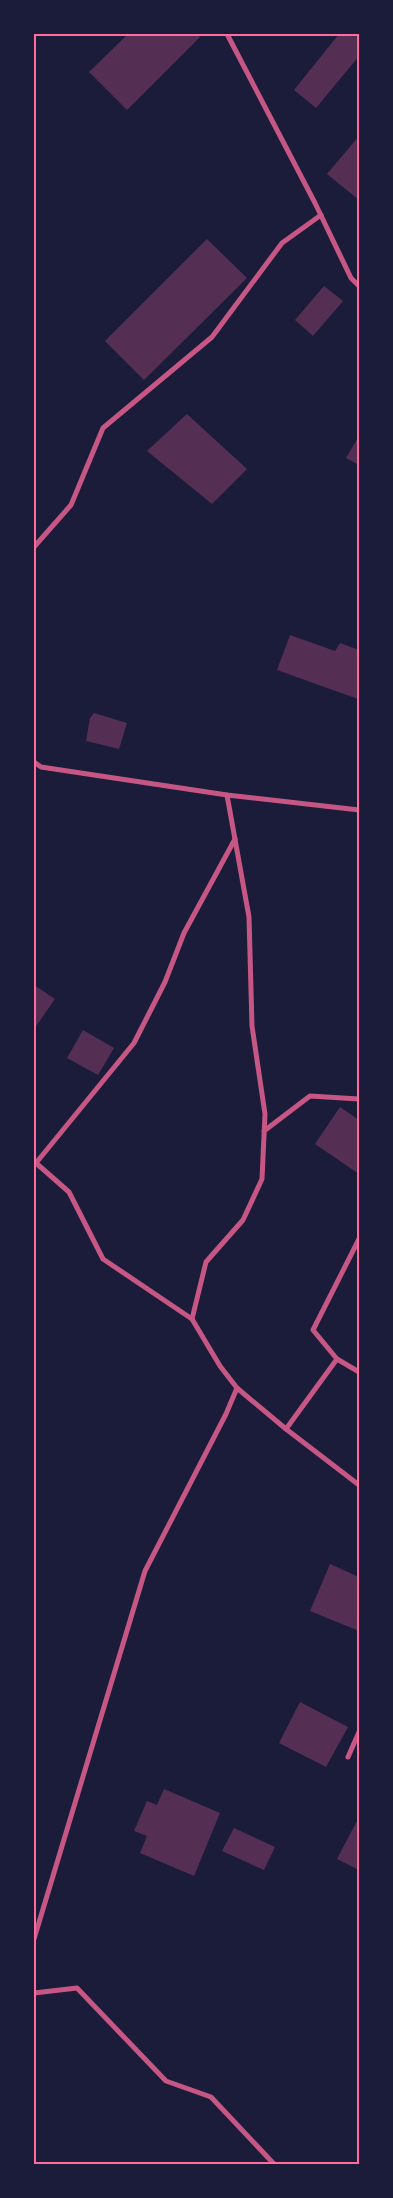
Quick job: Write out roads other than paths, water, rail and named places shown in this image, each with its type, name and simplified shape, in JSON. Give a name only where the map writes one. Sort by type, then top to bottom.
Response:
[{"type":"street","points":[[227,34],[321,215],[351,278],[359,286]]},
{"type":"street","points":[[34,547],[70,505],[103,428],[212,337],[282,243],[321,215]]},
{"type":"street","points":[[34,762],[41,768],[228,795],[359,810]]},
{"type":"street","points":[[192,1319],[206,1262],[243,1220],[262,1179],[265,1114],[252,1026],[249,917],[228,795]]},
{"type":"street","points":[[235,838],[184,933],[165,982],[134,1043],[36,1163],[69,1192],[103,1259],[192,1319],[220,1366],[237,1388],[286,1429],[359,1485]]},
{"type":"street","points":[[264,1131],[310,1096],[359,1099]]},
{"type":"street","points":[[359,1239],[313,1330],[337,1359],[359,1372]]},
{"type":"street","points":[[286,1429],[337,1359]]},
{"type":"street","points":[[34,1939],[145,1571],[226,1414],[237,1388]]},
{"type":"street","points":[[348,1757],[359,1732]]},
{"type":"street","points":[[34,1993],[77,1988],[166,2081],[211,2097],[274,2164]]}]
